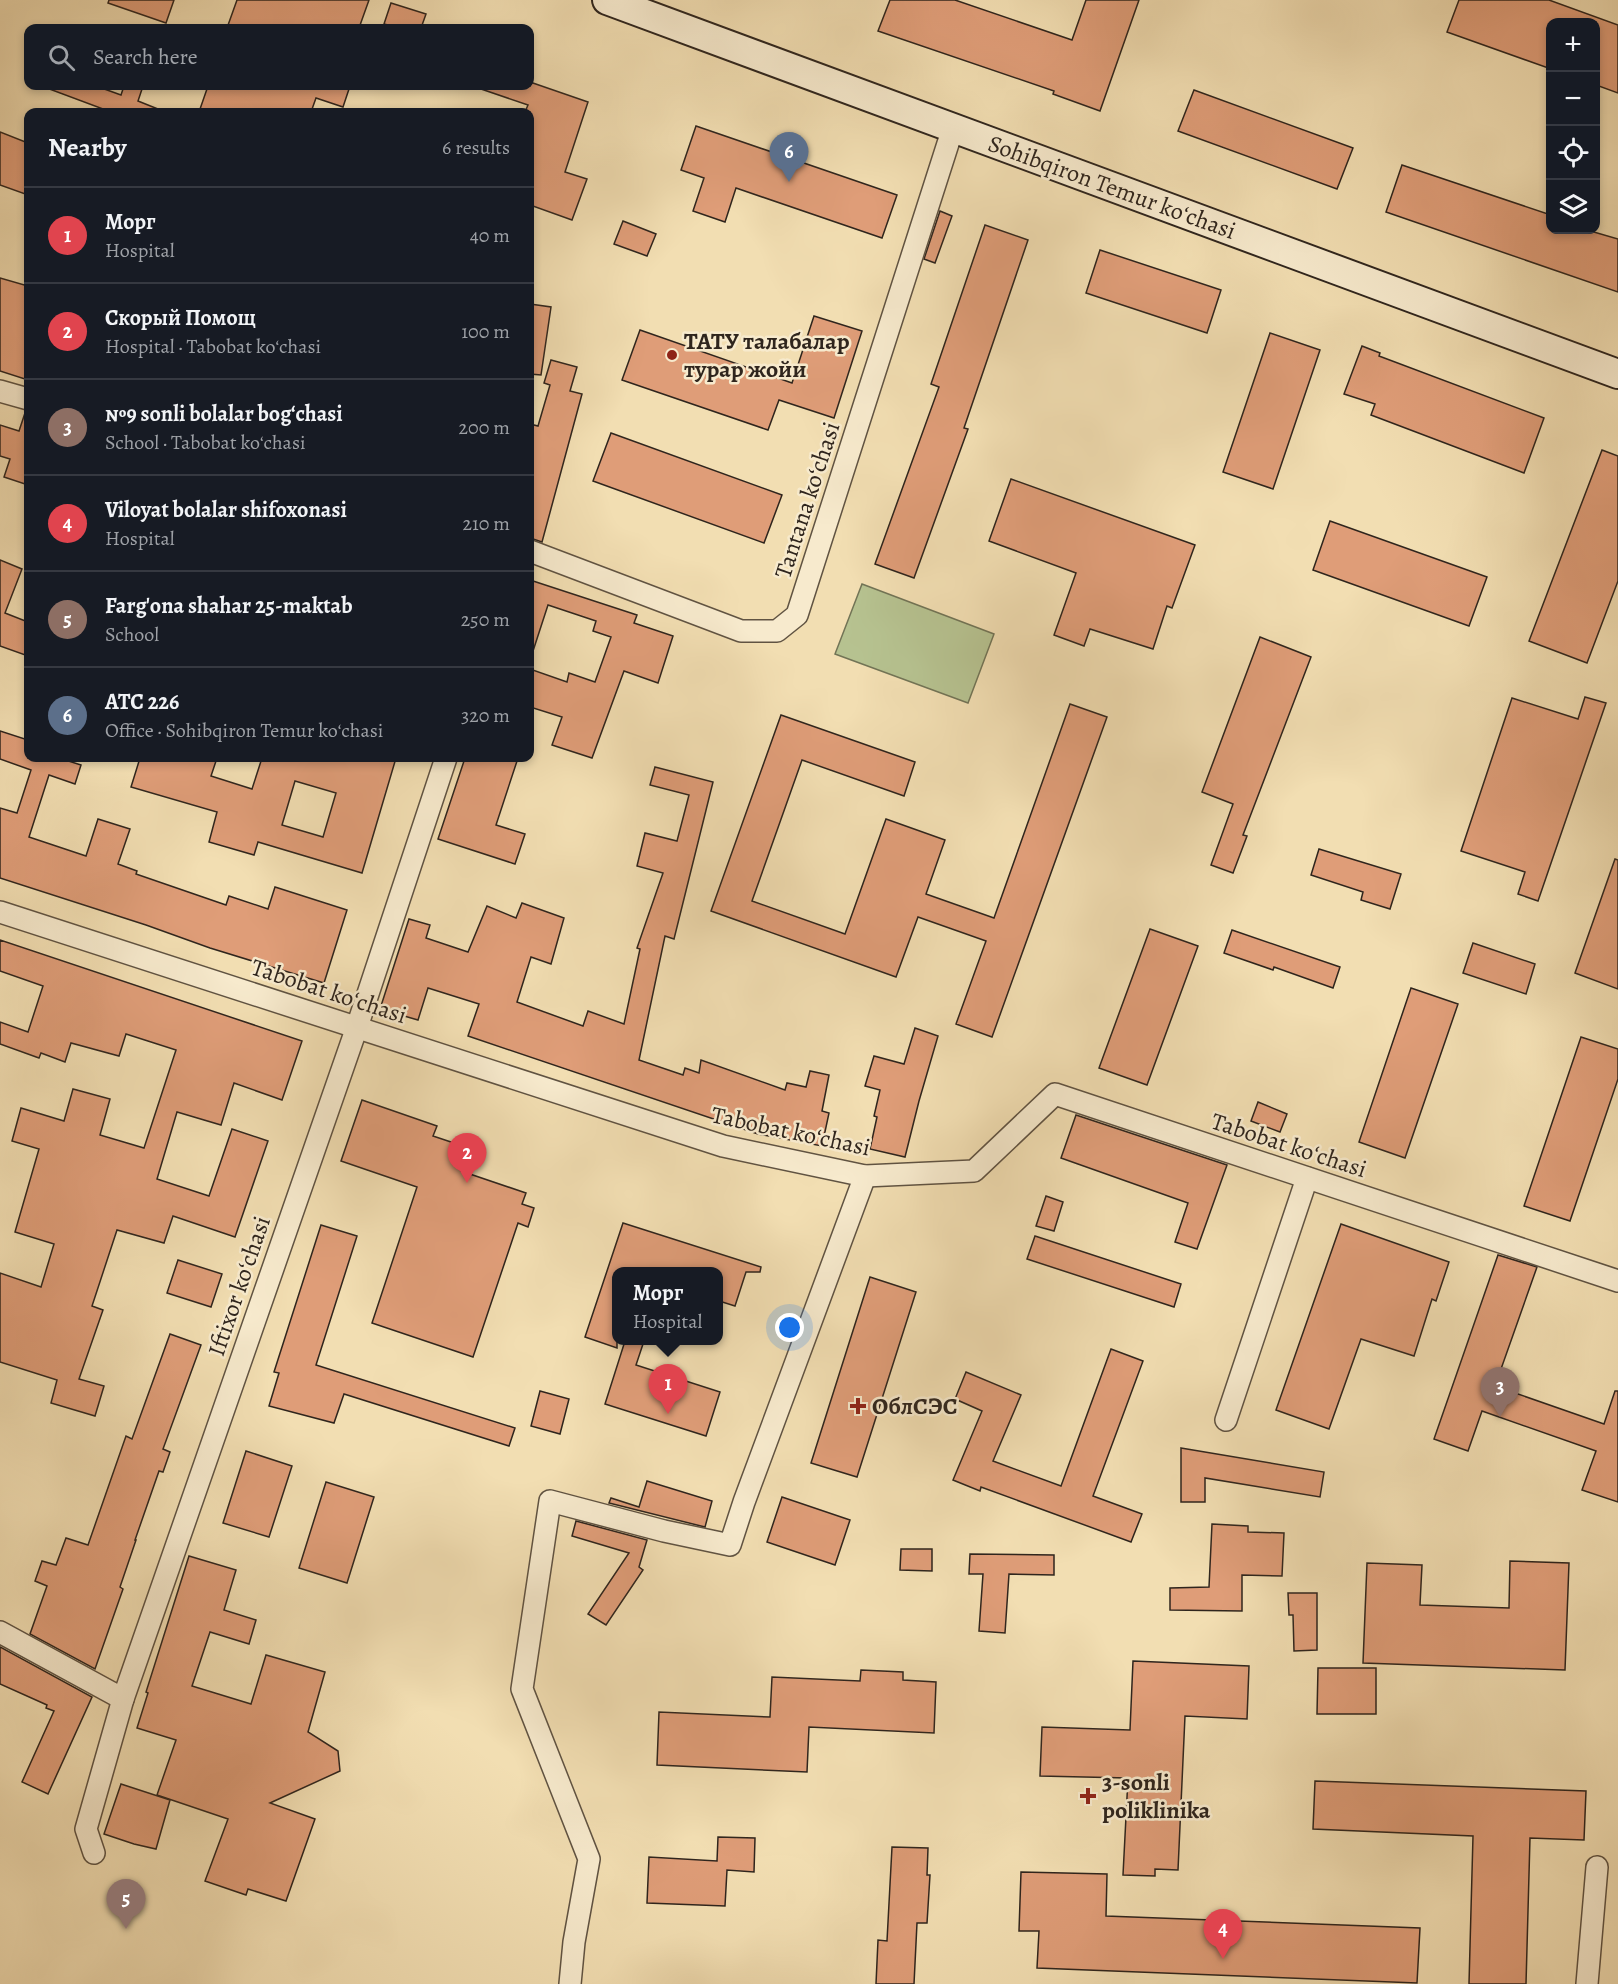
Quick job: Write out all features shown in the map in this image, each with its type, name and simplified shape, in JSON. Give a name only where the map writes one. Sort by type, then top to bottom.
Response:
[{"type":"main road","name":"Sohibqiron Temur koʻchasi","points":[[606,0],[1618,374]]},
{"type":"street","name":"Tantana koʻchasi","points":[[534,553],[741,631],[777,631],[796,615],[953,128]]},
{"type":"street","points":[[0,391],[24,398]]},
{"type":"street","name":"Iftixor koʻchasi","points":[[94,1853],[86,1829],[123,1699],[357,1027],[445,762]]},
{"type":"street","name":"Tabobat koʻchasi","points":[[0,912],[723,1146],[865,1176],[974,1171],[1055,1094],[1618,1281]]},
{"type":"street","points":[[570,1984],[574,1942],[589,1859],[522,1689],[550,1501],[664,1531],[730,1545],[865,1176]]},
{"type":"street","points":[[1226,1420],[1307,1178]]},
{"type":"street","points":[[0,1632],[123,1699]]},
{"type":"street","points":[[1587,1984],[1597,1867]]},
{"type":"green space","points":[[862,584],[994,634],[968,703],[835,654]]},
{"type":"building","points":[[109,0],[174,0],[166,23],[108,3]]},
{"type":"building","points":[[237,0],[369,0],[360,24],[228,24]]},
{"type":"building","points":[[890,0],[955,0],[1072,40],[1086,0],[1139,0],[1100,111],[1053,94],[1054,91],[878,31]]},
{"type":"building","points":[[1459,0],[1549,0],[1599,18],[1546,18],[1546,67],[1447,32]]},
{"type":"building","points":[[391,3],[426,14],[422,24],[384,24]]},
{"type":"building","points":[[1600,18],[1618,25],[1618,93],[1600,86]]},
{"type":"building","points":[[534,83],[588,102],[565,172],[587,179],[572,220],[534,206],[534,108],[527,108],[528,105],[484,90],[534,90]]},
{"type":"building","points":[[52,90],[107,90],[121,95],[123,90],[142,90],[138,101],[156,108],[100,108]]},
{"type":"building","points":[[207,90],[349,90],[343,107],[316,98],[312,108],[200,108]]},
{"type":"building","points":[[1194,90],[1353,148],[1337,189],[1178,131]]},
{"type":"building","points":[[696,126],[897,195],[882,238],[736,188],[725,222],[693,211],[704,178],[681,170]]},
{"type":"building","points":[[0,132],[24,141],[24,194],[0,185]]},
{"type":"building","points":[[1402,165],[1546,213],[1546,234],[1600,234],[1618,239],[1618,292],[1386,212]]},
{"type":"building","points":[[940,211],[952,216],[935,263],[924,259]]},
{"type":"building","points":[[623,221],[656,234],[647,256],[614,244]]},
{"type":"building","points":[[985,225],[1028,240],[964,428],[968,429],[914,578],[875,564],[939,387],[931,384]]},
{"type":"building","points":[[1100,250],[1221,290],[1207,333],[1086,293]]},
{"type":"building","points":[[0,278],[24,285],[24,379],[0,371]]},
{"type":"building","points":[[534,305],[551,307],[541,375],[534,374]]},
{"type":"building","name":"ТАТУ талабалар турар жойи","points":[[814,316],[862,331],[834,418],[779,400],[768,430],[622,380],[640,330],[792,383]]},
{"type":"building","points":[[1270,333],[1320,350],[1273,489],[1223,472]]},
{"type":"building","points":[[1362,346],[1380,353],[1379,356],[1544,418],[1524,473],[1371,415],[1375,404],[1344,394]]},
{"type":"building","points":[[551,360],[577,367],[570,391],[582,394],[542,542],[534,539],[534,425],[538,426],[550,385],[544,383]]},
{"type":"building","points":[[24,416],[24,484],[4,477],[10,459],[0,456],[0,425],[19,431]]},
{"type":"building","points":[[611,433],[782,495],[764,543],[593,481]]},
{"type":"building","points":[[1602,450],[1618,456],[1618,581],[1587,663],[1529,641]]},
{"type":"building","points":[[1011,479],[1195,545],[1172,608],[1167,606],[1153,649],[1090,629],[1084,646],[1054,635],[1076,573],[989,541]]},
{"type":"building","points":[[1330,521],[1487,577],[1469,626],[1313,570]]},
{"type":"building","points":[[0,560],[22,569],[5,613],[24,620],[24,655],[0,646]]},
{"type":"building","points":[[534,581],[637,615],[634,623],[673,636],[658,683],[624,671],[592,758],[552,745],[562,717],[534,708],[534,670],[567,682],[569,673],[595,682],[611,637],[593,631],[596,621],[548,605],[534,648]]},
{"type":"building","points":[[1260,637],[1311,657],[1243,835],[1247,836],[1233,873],[1211,865],[1233,804],[1202,792]]},
{"type":"building","points":[[1585,697],[1606,703],[1538,901],[1518,894],[1525,872],[1461,851],[1512,698],[1578,719]]},
{"type":"building","points":[[1070,704],[1107,717],[992,1037],[956,1024],[986,941],[918,917],[896,977],[711,911],[781,715],[915,762],[904,796],[802,760],[752,901],[845,934],[886,819],[945,840],[926,894],[994,918]]},
{"type":"building","points":[[0,731],[24,739],[24,762],[72,762],[81,765],[75,784],[49,775],[29,837],[86,856],[98,819],[130,829],[118,864],[137,871],[136,874],[226,905],[229,896],[268,909],[275,887],[347,910],[324,983],[210,948],[0,878],[0,808],[17,813],[31,770],[0,759]]},
{"type":"building","points":[[139,762],[216,762],[211,776],[252,789],[261,762],[395,762],[362,873],[258,842],[254,855],[209,842],[217,812],[131,787]],"holes":[[[295,781],[336,793],[323,837],[282,825]]]},
{"type":"building","points":[[464,762],[517,762],[496,825],[525,834],[515,864],[438,839]]},
{"type":"building","points":[[655,767],[713,782],[674,939],[665,936],[639,1060],[683,1075],[685,1068],[699,1073],[701,1060],[785,1090],[787,1083],[806,1087],[810,1071],[829,1075],[822,1111],[829,1113],[822,1146],[758,1134],[468,1036],[479,1004],[428,988],[418,1020],[380,1009],[409,919],[430,925],[426,938],[468,952],[487,906],[516,918],[522,903],[564,918],[551,964],[531,957],[517,1002],[583,1026],[588,1011],[624,1024],[640,949],[637,948],[663,873],[637,866],[645,833],[677,841],[689,795],[650,785]]},
{"type":"building","points":[[1319,849],[1401,874],[1390,909],[1361,900],[1363,892],[1311,875]]},
{"type":"building","points":[[1615,859],[1618,860],[1618,989],[1575,973]]},
{"type":"building","points":[[1150,929],[1198,946],[1147,1085],[1099,1068]]},
{"type":"building","points":[[1232,930],[1340,967],[1333,988],[1274,967],[1273,970],[1224,953]]},
{"type":"building","points":[[0,940],[302,1041],[282,1100],[234,1083],[221,1125],[177,1112],[157,1179],[209,1196],[232,1129],[268,1141],[235,1237],[173,1216],[164,1243],[117,1230],[92,1306],[103,1310],[79,1379],[104,1386],[95,1416],[51,1403],[57,1380],[0,1362],[0,1273],[41,1287],[54,1244],[15,1232],[39,1149],[12,1141],[21,1108],[64,1121],[73,1089],[110,1099],[100,1135],[144,1148],[176,1050],[126,1034],[119,1056],[71,1043],[65,1062],[41,1053],[39,1058],[0,1044],[0,1022],[28,1032],[43,986],[0,971]]},
{"type":"building","points":[[1473,943],[1535,964],[1526,994],[1463,973]]},
{"type":"building","points":[[1411,988],[1458,1004],[1405,1158],[1359,1142]]},
{"type":"building","points":[[915,1028],[938,1036],[905,1157],[870,1149],[880,1090],[865,1086],[874,1056],[904,1064]]},
{"type":"building","points":[[1581,1037],[1618,1049],[1618,1079],[1570,1221],[1524,1206]]},
{"type":"building","points":[[362,1100],[437,1126],[433,1136],[469,1148],[461,1171],[526,1193],[522,1204],[534,1208],[528,1227],[518,1223],[473,1357],[372,1323],[417,1187],[341,1161]]},
{"type":"building","points":[[1258,1102],[1287,1114],[1280,1132],[1251,1121]]},
{"type":"building","points":[[1076,1115],[1227,1165],[1197,1249],[1175,1242],[1188,1203],[1061,1158]]},
{"type":"building","points":[[1046,1196],[1063,1202],[1054,1231],[1036,1226]]},
{"type":"building","points":[[623,1223],[761,1267],[760,1272],[746,1272],[735,1306],[723,1302],[723,1267],[612,1267],[612,1345],[617,1345],[617,1348],[585,1337]]},
{"type":"building","points":[[1341,1224],[1449,1262],[1436,1301],[1432,1299],[1414,1356],[1361,1339],[1329,1429],[1276,1410]]},
{"type":"building","points":[[321,1225],[357,1236],[316,1365],[515,1428],[509,1446],[344,1394],[334,1423],[269,1406],[279,1373],[274,1372]]},
{"type":"building","points":[[1035,1236],[1181,1284],[1174,1307],[1027,1259]]},
{"type":"building","points":[[1498,1255],[1537,1267],[1495,1386],[1604,1424],[1615,1391],[1618,1391],[1618,1502],[1582,1490],[1596,1451],[1482,1411],[1468,1451],[1434,1439]]},
{"type":"building","points":[[178,1260],[222,1274],[211,1307],[167,1293]]},
{"type":"building","points":[[870,1277],[916,1292],[857,1477],[811,1463]]},
{"type":"building","points":[[170,1334],[201,1345],[163,1449],[170,1452],[163,1472],[159,1471],[135,1540],[120,1587],[123,1589],[95,1669],[30,1634],[47,1586],[35,1581],[42,1561],[56,1565],[66,1538],[88,1545],[126,1436],[132,1439]]},
{"type":"building","points":[[624,1345],[643,1345],[636,1365],[720,1392],[706,1436],[605,1404]]},
{"type":"building","points":[[1111,1349],[1143,1361],[1093,1496],[1142,1514],[1131,1542],[981,1487],[980,1491],[953,1480],[982,1411],[955,1399],[966,1372],[1021,1395],[993,1461],[1061,1486]]},
{"type":"building","points":[[540,1391],[569,1399],[560,1434],[531,1426]]},
{"type":"building","points":[[1181,1448],[1324,1472],[1320,1497],[1205,1478],[1205,1502],[1181,1502]]},
{"type":"building","points":[[246,1451],[292,1466],[269,1537],[223,1523]]},
{"type":"building","points":[[647,1481],[712,1501],[705,1527],[609,1503],[611,1498],[639,1507]]},
{"type":"building","points":[[326,1482],[374,1497],[347,1583],[299,1568]]},
{"type":"building","points":[[782,1497],[850,1520],[835,1565],[767,1542]]},
{"type":"building","points":[[576,1521],[647,1540],[639,1567],[643,1570],[606,1625],[588,1614],[629,1553],[572,1536]]},
{"type":"building","points":[[1212,1524],[1248,1526],[1248,1532],[1284,1533],[1282,1576],[1242,1575],[1242,1611],[1170,1610],[1170,1588],[1209,1587]]},
{"type":"building","points":[[901,1549],[932,1549],[932,1571],[900,1570]]},
{"type":"building","points":[[970,1554],[1054,1555],[1054,1575],[1009,1574],[1005,1633],[979,1631],[983,1574],[969,1574]]},
{"type":"building","points":[[189,1556],[236,1570],[224,1610],[256,1620],[249,1644],[210,1632],[192,1686],[251,1704],[266,1655],[325,1672],[308,1732],[338,1751],[340,1771],[270,1803],[315,1819],[286,1901],[248,1889],[246,1895],[205,1881],[228,1819],[157,1795],[176,1740],[137,1728],[148,1693],[146,1692]]},
{"type":"building","points":[[1510,1561],[1569,1563],[1565,1670],[1363,1663],[1367,1563],[1422,1565],[1420,1605],[1509,1608]]},
{"type":"building","points":[[1288,1593],[1317,1593],[1317,1650],[1294,1651],[1293,1615],[1289,1615]]},
{"type":"building","points":[[0,1647],[92,1697],[48,1794],[22,1782],[54,1711],[46,1708],[47,1705],[0,1684]]},
{"type":"building","points":[[1133,1661],[1249,1666],[1247,1719],[1185,1716],[1178,1870],[1155,1869],[1155,1876],[1123,1875],[1128,1778],[1040,1776],[1042,1727],[1130,1730]]},
{"type":"building","points":[[1318,1668],[1376,1668],[1376,1714],[1317,1714]]},
{"type":"building","points":[[861,1670],[903,1672],[903,1680],[936,1682],[934,1733],[809,1727],[807,1772],[657,1765],[659,1712],[770,1717],[772,1677],[860,1681]]},
{"type":"building","points":[[1315,1781],[1586,1791],[1584,1840],[1530,1838],[1526,1984],[1469,1984],[1473,1836],[1313,1829]]},
{"type":"building","points":[[121,1784],[170,1800],[156,1849],[104,1834]]},
{"type":"building","points":[[718,1837],[755,1838],[754,1872],[727,1870],[725,1906],[647,1903],[649,1857],[717,1861]]},
{"type":"building","points":[[892,1847],[928,1848],[927,1875],[930,1875],[927,1923],[917,1923],[914,1984],[876,1984],[878,1940],[887,1941]]},
{"type":"building","points":[[1021,1872],[1107,1874],[1106,1916],[1420,1928],[1417,1983],[1037,1968],[1039,1931],[1019,1931]]},
{"type":"place","name":"АТС 226","points":[[789,182]]},
{"type":"place","name":"ТАТУ талабалар турар жойи","points":[[672,355]]},
{"type":"place","name":"Скорый Помощ","points":[[467,1183]]},
{"type":"place","name":"ОблСЭС","points":[[858,1406]]},
{"type":"place","name":"Морг","points":[[668,1414]]},
{"type":"place","name":"№9 sonli bolalar bog‘chasi","points":[[1500,1417]]},
{"type":"place","name":"3-sonli poliklinika","points":[[1088,1796]]},
{"type":"place","name":"Farg'ona shahar 25-maktab","points":[[126,1929]]},
{"type":"place","name":"Viloyat bolalar shifoxonasi","points":[[1223,1959]]}]
